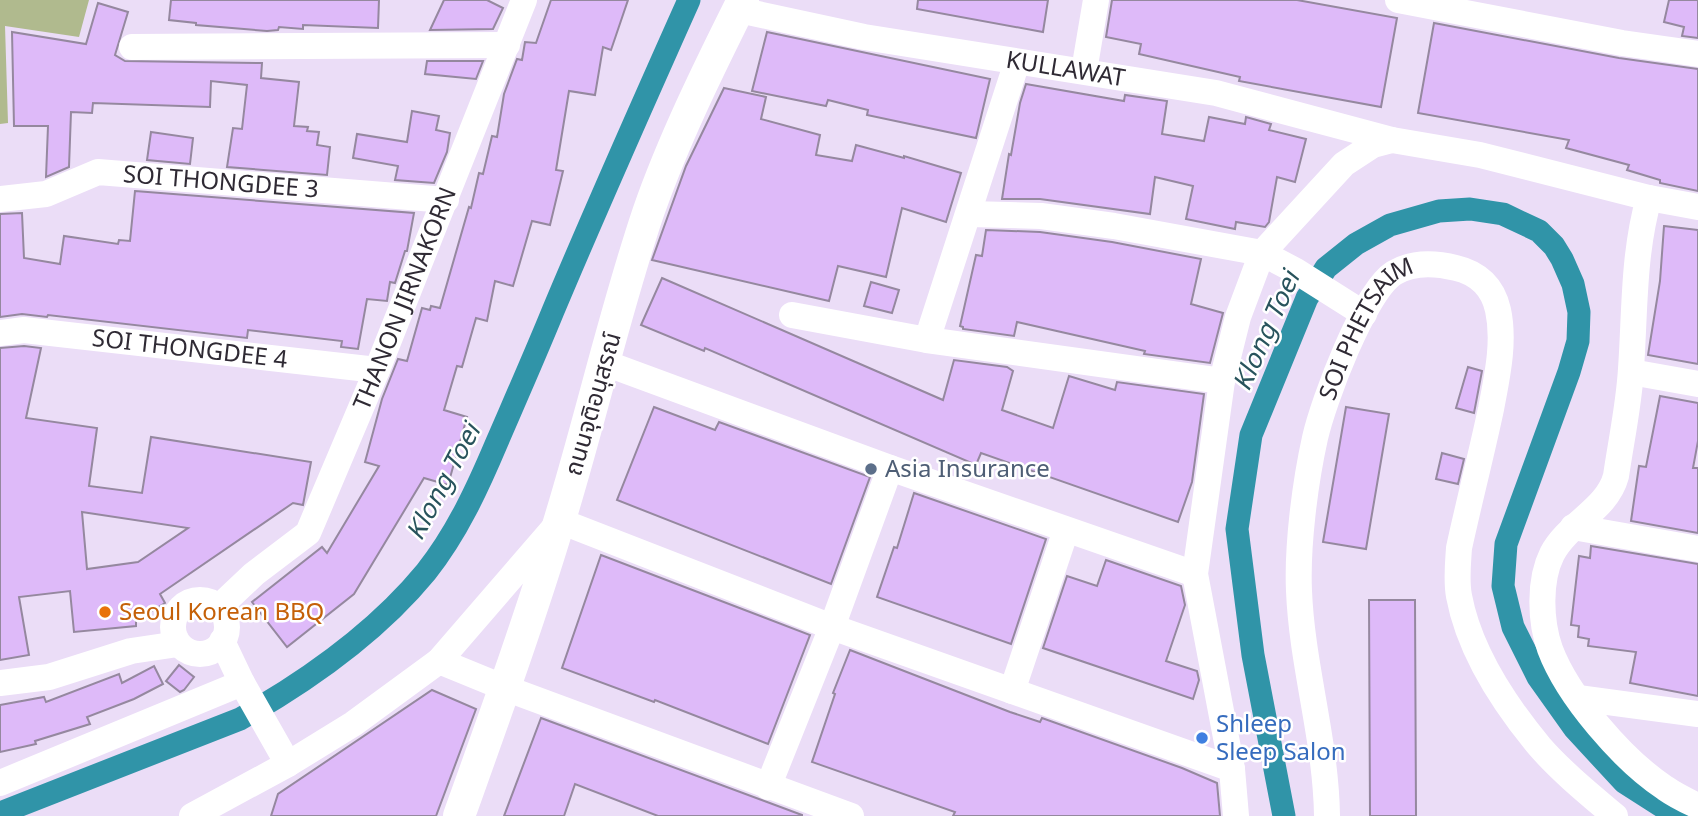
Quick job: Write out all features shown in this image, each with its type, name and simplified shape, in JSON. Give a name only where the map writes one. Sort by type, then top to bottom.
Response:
[{"type":"street","name":"THANON JIRNAKORN","points":[[194,639],[185,605],[194,601],[211,605],[308,533],[446,200],[524,0]]},
{"type":"street","points":[[1084,71],[1096,0]]},
{"type":"street","points":[[1398,0],[1622,43],[1698,54]]},
{"type":"street","name":"KULLAWAT","points":[[741,5],[864,37],[1216,93],[1392,140],[1480,155],[1649,198],[1698,207]]},
{"type":"street","name":"ถนนจุติอนุสรณ์","points":[[459,816],[560,521],[606,363],[628,275],[649,211],[671,155],[741,5]]},
{"type":"street","points":[[132,47],[507,45]]},
{"type":"street","points":[[928,340],[1017,62]]},
{"type":"street","points":[[1237,816],[1232,769],[1195,574],[1222,381],[1238,317],[1262,253],[1344,164],[1373,145],[1392,140]]},
{"type":"street","name":"SOI THONGDEE 3","points":[[0,198],[46,194],[98,172],[446,200]]},
{"type":"street","points":[[1649,198],[1641,229],[1634,282],[1631,372],[1613,487],[1608,495],[1573,527],[1550,557],[1543,613],[1550,650],[1578,698],[1614,744],[1639,769],[1666,789],[1698,806]]},
{"type":"street","points":[[969,214],[1041,216],[1114,226],[1262,253],[1296,271],[1353,308]]},
{"type":"street","name":"SOI PHETSAIM","points":[[1327,816],[1320,737],[1299,591],[1300,542],[1315,438],[1342,364],[1353,308],[1373,295],[1385,280],[1395,273],[1413,266],[1433,265],[1465,271],[1482,281],[1495,300],[1500,324],[1500,352],[1483,445],[1459,548],[1459,596],[1470,631],[1486,667],[1519,720],[1563,771],[1615,816]]},
{"type":"street","points":[[792,315],[928,340],[1222,381]]},
{"type":"street","name":"SOI THONGDEE 4","points":[[0,333],[24,330],[377,370]]},
{"type":"street","points":[[606,363],[890,468],[1195,574]]},
{"type":"street","points":[[1631,372],[1698,384]]},
{"type":"street","points":[[768,787],[832,627],[890,468]]},
{"type":"street","points":[[192,816],[284,756],[353,724],[439,661],[560,521],[832,627],[1232,769]]},
{"type":"street","points":[[1573,527],[1698,549]]},
{"type":"street","points":[[1012,691],[1066,530]]},
{"type":"street","points":[[0,683],[49,677],[131,651],[194,639],[226,625],[211,605]]},
{"type":"street","points":[[194,639],[242,682],[284,756]]},
{"type":"street","points":[[439,661],[851,816]]},
{"type":"street","points":[[0,783],[242,682]]},
{"type":"street","points":[[1578,698],[1698,714]]},
{"type":"green space","points":[[0,0],[89,0],[79,37],[5,26],[8,123],[0,124]]},
{"type":"building","points":[[171,0],[379,0],[378,28],[303,25],[303,29],[279,27],[278,30],[267,31],[196,25],[169,20]]},
{"type":"building","points":[[444,0],[487,0],[503,8],[493,29],[430,30]]},
{"type":"building","points":[[551,0],[628,0],[611,50],[603,47],[595,95],[569,91],[556,170],[563,171],[550,225],[532,221],[513,286],[495,281],[487,321],[476,318],[462,367],[457,366],[444,410],[467,417],[448,485],[424,478],[354,594],[287,647],[252,602],[322,547],[327,553],[379,466],[365,462],[382,399],[398,359],[407,361],[422,308],[440,308],[479,173],[483,174],[492,136],[497,137],[504,94],[517,59],[522,60],[525,42],[536,43]]},
{"type":"building","points":[[918,0],[1048,0],[1043,32],[917,9]]},
{"type":"building","points":[[1112,0],[1297,0],[1397,18],[1381,107],[1239,81],[1240,77],[1139,54],[1141,44],[1106,37]]},
{"type":"building","points":[[1669,0],[1698,0],[1698,38],[1682,36],[1684,27],[1664,22]]},
{"type":"building","points":[[98,3],[128,12],[115,55],[125,61],[262,63],[261,78],[299,82],[294,126],[308,127],[307,131],[319,132],[317,145],[330,147],[327,175],[227,167],[233,128],[242,129],[247,85],[211,81],[210,107],[93,103],[92,113],[71,112],[69,167],[46,177],[48,126],[14,126],[12,32],[86,44]]},
{"type":"building","points":[[1434,23],[1619,58],[1698,69],[1698,191],[1660,183],[1660,180],[1627,170],[1629,165],[1566,148],[1569,140],[1418,113]]},
{"type":"building","points":[[767,32],[990,79],[976,138],[867,115],[868,110],[828,100],[826,106],[752,91]]},
{"type":"building","points":[[427,61],[483,61],[476,79],[425,74]]},
{"type":"building","points":[[1026,84],[1124,101],[1125,95],[1167,101],[1162,134],[1204,141],[1209,117],[1245,124],[1246,117],[1271,124],[1269,130],[1306,139],[1295,182],[1277,177],[1269,222],[1265,227],[1236,222],[1235,229],[1186,219],[1193,186],[1155,177],[1150,214],[1040,199],[1002,199],[1009,154],[1011,155]]},
{"type":"building","points":[[724,88],[766,97],[761,119],[820,135],[816,155],[852,161],[856,145],[961,173],[946,222],[902,208],[886,277],[838,266],[829,301],[652,260],[686,166]]},
{"type":"building","points":[[412,111],[439,116],[436,130],[450,133],[447,152],[434,183],[395,180],[398,166],[353,158],[357,134],[407,142]]},
{"type":"building","points":[[151,132],[193,138],[190,164],[147,160]]},
{"type":"building","points":[[135,191],[414,213],[407,251],[395,283],[390,282],[387,301],[367,299],[358,349],[341,347],[342,341],[248,330],[247,338],[48,315],[0,317],[0,214],[22,213],[24,258],[60,264],[64,236],[118,244],[119,240],[130,241]]},
{"type":"building","points":[[1664,226],[1698,230],[1698,364],[1648,355],[1660,281]]},
{"type":"building","points":[[986,230],[1040,232],[1201,259],[1191,304],[1223,313],[1210,363],[1144,354],[1145,351],[1017,322],[1014,336],[963,329],[960,326],[976,255],[982,256]]},
{"type":"building","points":[[662,278],[943,400],[954,360],[1007,367],[1013,371],[1002,410],[1053,428],[1069,376],[1115,390],[1117,382],[1204,394],[1192,482],[1178,522],[981,453],[976,465],[705,348],[704,351],[641,325]]},
{"type":"building","points":[[871,282],[899,290],[892,313],[864,306]]},
{"type":"building","points":[[0,348],[41,348],[26,418],[97,428],[89,486],[142,493],[151,437],[311,462],[303,505],[293,503],[160,594],[165,603],[136,621],[136,626],[74,632],[70,591],[19,597],[29,655],[0,660]],"holes":[[[82,512],[188,528],[138,562],[87,569]]]},
{"type":"building","points":[[1468,367],[1482,371],[1474,413],[1456,408]]},
{"type":"building","points":[[1660,396],[1698,403],[1698,441],[1693,468],[1698,468],[1698,533],[1631,521],[1639,466],[1646,467]]},
{"type":"building","points":[[654,407],[715,430],[719,422],[870,477],[831,584],[617,500]]},
{"type":"building","points":[[1346,407],[1389,414],[1366,549],[1323,542]]},
{"type":"building","points":[[1442,453],[1464,459],[1458,484],[1436,479]]},
{"type":"building","points":[[914,493],[1046,539],[1011,644],[877,597],[894,547],[897,548]]},
{"type":"building","points":[[1591,546],[1698,564],[1698,696],[1630,683],[1636,652],[1588,646],[1589,639],[1578,637],[1579,626],[1571,625],[1579,556],[1590,558]]},
{"type":"building","points":[[601,555],[810,635],[768,744],[655,700],[654,702],[562,668]]},
{"type":"building","points":[[1106,560],[1181,586],[1185,605],[1166,661],[1197,671],[1199,680],[1193,699],[1043,648],[1067,576],[1097,586]]},
{"type":"building","points":[[1369,600],[1415,600],[1416,816],[1370,816]]},
{"type":"building","points":[[850,650],[1010,712],[1040,722],[1042,718],[1217,783],[1220,816],[953,816],[955,812],[812,762],[835,694],[833,693]]},
{"type":"building","points":[[179,665],[194,677],[180,692],[166,681]]},
{"type":"building","points":[[154,666],[163,684],[134,699],[87,717],[90,724],[35,741],[36,744],[0,752],[0,705],[44,697],[46,702],[119,674],[122,683]]},
{"type":"building","points":[[432,690],[476,709],[436,816],[271,816],[278,794]]},
{"type":"building","points":[[541,718],[802,816],[658,816],[575,784],[564,816],[504,816]]},
{"type":"waterway","name":"Klong Toei","points":[[0,813],[240,719],[340,654],[386,615],[426,572],[457,526],[482,476],[689,0]]},
{"type":"waterway","name":"Klong Toei","points":[[1284,816],[1253,655],[1237,529],[1251,435],[1307,298],[1326,268],[1356,244],[1390,225],[1439,211],[1470,209],[1503,214],[1539,231],[1562,259],[1573,284],[1579,312],[1578,341],[1569,372],[1506,544],[1503,586],[1513,627],[1538,677],[1575,729],[1624,782],[1677,816]]},
{"type":"place","name":"Asia Insurance","points":[[871,469]]},
{"type":"place","name":"Seoul Korean BBQ","points":[[105,612]]},
{"type":"place","name":"Shleep Sleep Salon","points":[[1202,738]]}]
